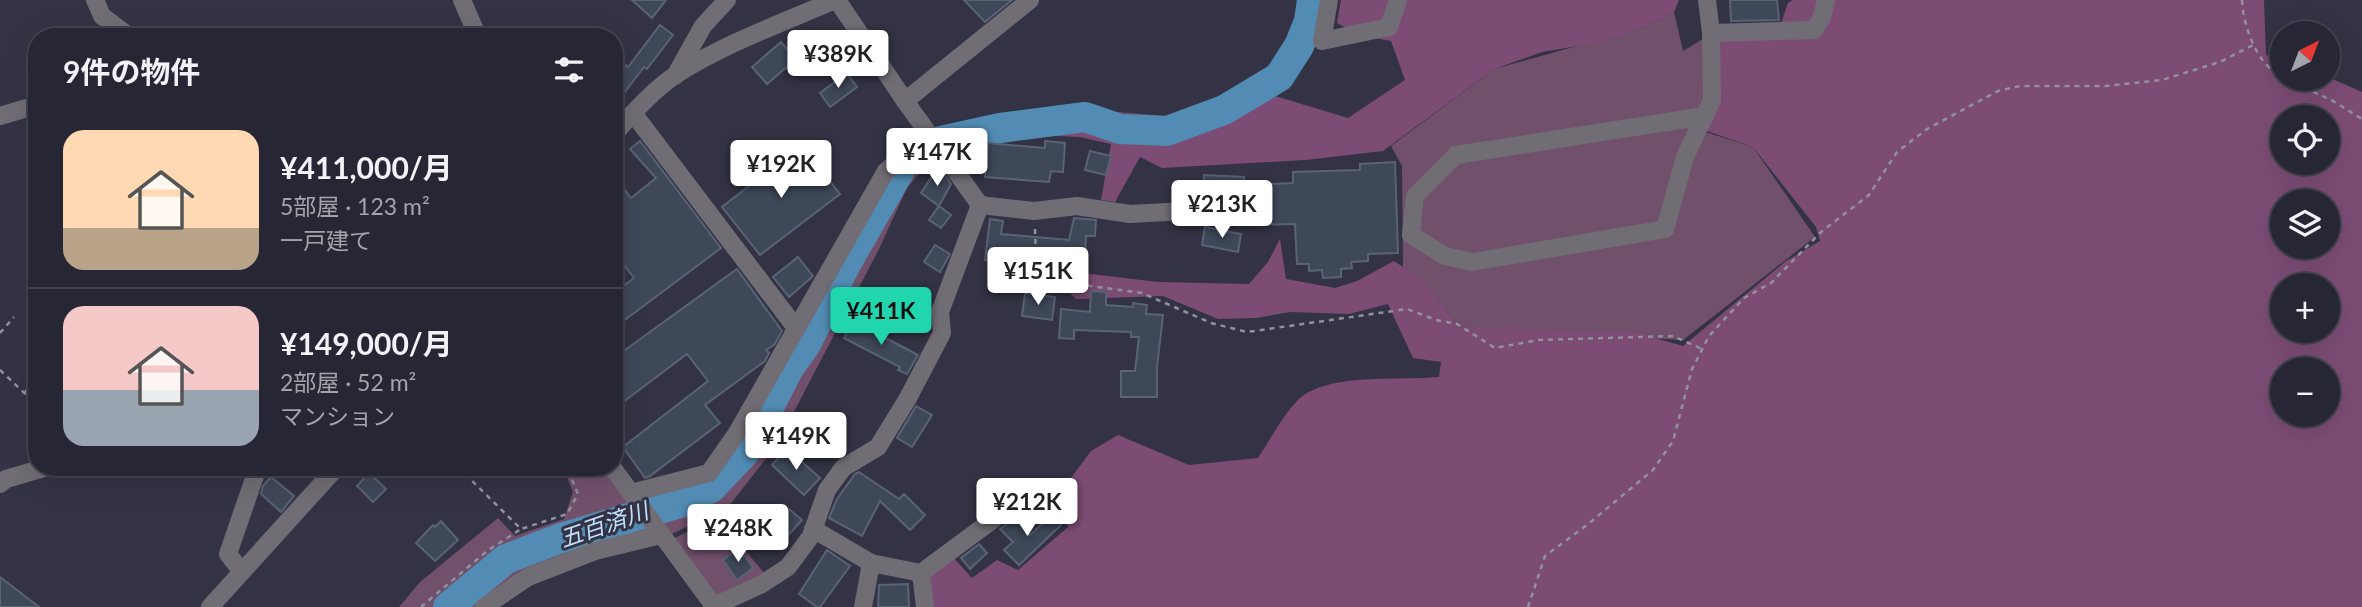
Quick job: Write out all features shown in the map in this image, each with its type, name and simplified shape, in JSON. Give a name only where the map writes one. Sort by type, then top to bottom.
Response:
[{"type":"street","points":[[95,0],[102,16],[118,28]]},
{"type":"street","points":[[462,0],[474,28]]},
{"type":"street","points":[[675,75],[703,26],[727,0]]},
{"type":"street","points":[[623,124],[675,75],[731,45],[836,0],[980,205],[1034,211],[1077,206],[1130,214],[1186,211],[1198,216]]},
{"type":"street","points":[[905,101],[1030,0]]},
{"type":"street","points":[[1329,0],[1322,41],[1390,27],[1398,0]]},
{"type":"street","points":[[1704,116],[1456,155],[1415,196],[1411,235],[1445,256],[1472,262],[1665,229],[1685,157],[1712,100],[1712,33],[1707,0]]},
{"type":"street","points":[[1712,33],[1814,30],[1822,17],[1826,0]]},
{"type":"street","points":[[0,116],[28,107]]},
{"type":"street","points":[[633,113],[796,328]]},
{"type":"street","points":[[627,488],[709,473],[737,433],[886,171],[929,134]]},
{"type":"street","points":[[618,476],[713,607],[762,584],[788,568],[811,536],[827,490],[843,468],[878,447],[908,398],[942,332],[940,312],[980,205]]},
{"type":"street","points":[[0,484],[6,479],[28,473]]},
{"type":"street","points":[[242,572],[228,554],[255,476]]},
{"type":"street","points":[[210,607],[329,476]]},
{"type":"street","points":[[813,529],[871,563],[922,573],[1032,490]]},
{"type":"street","points":[[484,607],[528,577],[596,551],[659,533]]},
{"type":"street","points":[[863,607],[871,563]]},
{"type":"street","points":[[922,573],[925,607]]},
{"type":"path","points":[[2242,0],[2253,45],[2260,59],[2270,67]]},
{"type":"path","points":[[1528,607],[1545,555],[1587,525],[1653,470],[1673,441],[1692,369],[1709,336],[1744,298],[1771,283],[1821,232],[1869,195],[1897,152],[1927,129],[1998,92],[2020,86],[2106,86],[2162,80],[2220,62],[2253,45]]},
{"type":"path","points":[[2312,91],[2362,119]]},
{"type":"path","points":[[1034,211],[1036,262],[1083,285],[1142,293],[1211,323],[1247,332],[1407,309],[1436,320],[1457,324],[1495,348],[1538,340],[1673,336],[1702,349]]},
{"type":"path","points":[[0,333],[14,317]]},
{"type":"path","points":[[0,370],[28,397]]},
{"type":"path","points":[[24,394],[28,388]]},
{"type":"path","points":[[467,476],[521,529]]},
{"type":"path","points":[[421,607],[487,551],[521,529],[567,514],[578,494],[571,476]]},
{"type":"shaded area","points":[[1299,0],[1326,0],[1317,33],[1275,96],[1234,111],[1190,136],[1120,129],[1088,117],[990,133],[927,165],[907,188],[879,249],[776,446],[728,507],[653,543],[550,565],[489,607],[399,607],[420,582],[498,518],[515,536],[564,519],[573,492],[567,476],[611,476],[627,499],[699,482],[894,167],[921,143],[947,129],[971,122],[1067,108],[1180,117],[1227,100],[1279,63],[1297,18]]},
{"type":"shaded area","points":[[1341,0],[1679,0],[1674,12],[1642,28],[1596,43],[1542,52],[1494,69],[1383,151],[1305,160],[1162,168],[1140,157],[1115,202],[1101,200],[1111,144],[1080,137],[991,133],[1080,120],[1190,136],[1234,111],[1275,96],[1348,118],[1405,80],[1391,41],[1359,35],[1337,23]]},
{"type":"shaded area","points":[[1793,0],[2264,0],[2266,55],[2270,56],[2270,91],[2340,91],[2340,82],[2362,92],[2362,607],[928,607],[932,565],[952,556],[972,578],[997,560],[1018,570],[1068,527],[1053,502],[1091,451],[1118,435],[1189,465],[1258,458],[1287,413],[1298,400],[1311,391],[1345,381],[1439,377],[1441,362],[1413,358],[1388,304],[1349,314],[1290,312],[1256,318],[1218,319],[1163,296],[1076,299],[1064,287],[1017,282],[1032,267],[1158,282],[1249,284],[1268,262],[1280,239],[1286,279],[1335,288],[1357,281],[1394,261],[1423,280],[1459,327],[1638,333],[1683,346],[1786,261],[1820,241],[1816,227],[1753,147],[1704,130],[1712,40],[1776,38],[1788,3]]},
{"type":"shaded area","points":[[1674,12],[1683,51],[1708,36],[1712,93],[1696,129],[1753,147],[1815,237],[1683,340],[1459,327],[1425,283],[1403,267],[1402,166],[1391,146],[1494,69],[1642,28]]},
{"type":"shaded area","points":[[717,517],[766,575],[716,598],[675,538]]},
{"type":"building","points":[[632,0],[666,0],[652,18]]},
{"type":"building","points":[[964,0],[1012,0],[985,22]]},
{"type":"building","points":[[1730,0],[1777,0],[1779,20],[1731,21]]},
{"type":"building","points":[[660,25],[673,35],[623,94],[623,63],[628,67]]},
{"type":"building","points":[[781,42],[796,59],[767,84],[752,67]]},
{"type":"building","points":[[847,73],[857,87],[830,107],[820,93]]},
{"type":"building","points":[[640,141],[721,248],[623,321],[623,286],[634,278],[623,264],[623,188],[631,198],[656,178],[630,149]]},
{"type":"building","points":[[1045,141],[1065,143],[1063,172],[1051,171],[1049,182],[985,177],[988,143],[1045,148]]},
{"type":"building","points":[[802,145],[840,194],[760,255],[722,207]]},
{"type":"building","points":[[1090,151],[1111,156],[1106,175],[1085,170]]},
{"type":"building","points":[[1395,162],[1398,253],[1368,254],[1368,261],[1351,262],[1352,268],[1341,269],[1341,277],[1323,278],[1322,270],[1309,271],[1309,264],[1297,264],[1295,224],[1254,225],[1253,203],[1203,201],[1204,175],[1244,177],[1244,185],[1293,183],[1293,172],[1360,170],[1360,164]]},
{"type":"building","points":[[936,170],[945,175],[951,184],[939,206],[921,193]]},
{"type":"building","points":[[939,206],[951,215],[941,228],[929,220]]},
{"type":"building","points":[[1074,218],[1096,220],[1095,236],[1086,236],[1085,256],[1065,255],[1064,268],[1046,267],[1046,259],[999,254],[998,261],[985,260],[990,219],[1003,221],[1001,234],[1069,240]]},
{"type":"building","points":[[1205,227],[1241,234],[1238,252],[1202,245]]},
{"type":"building","points":[[935,245],[950,254],[940,272],[924,262]]},
{"type":"building","points":[[798,257],[813,276],[789,297],[773,277]]},
{"type":"building","points":[[737,269],[782,331],[774,345],[766,350],[769,353],[765,361],[705,405],[720,423],[645,478],[623,447],[708,381],[687,354],[623,402],[623,351]]},
{"type":"building","points":[[1091,291],[1106,292],[1106,305],[1147,305],[1146,314],[1163,315],[1157,367],[1157,397],[1121,397],[1121,371],[1135,371],[1139,337],[1131,337],[1131,332],[1074,330],[1074,339],[1059,338],[1061,309],[1090,312]]},
{"type":"building","points":[[1025,293],[1055,297],[1052,320],[1022,316]]},
{"type":"building","points":[[853,321],[918,355],[907,374],[898,370],[900,367],[844,338]]},
{"type":"building","points":[[916,406],[932,415],[912,447],[897,438]]},
{"type":"building","points":[[787,448],[820,478],[804,495],[772,465]]},
{"type":"building","points":[[859,472],[899,499],[904,494],[925,515],[910,530],[880,501],[862,536],[829,518],[837,499]]},
{"type":"building","points":[[366,476],[372,476],[386,489],[373,502],[357,486]]},
{"type":"building","points":[[271,477],[294,496],[281,512],[261,494],[263,486]]},
{"type":"building","points":[[789,509],[802,520],[783,541],[771,530]]},
{"type":"building","points":[[1051,515],[1061,525],[1019,565],[1004,550],[1013,542],[1000,529],[1014,518],[1030,535]]},
{"type":"building","points":[[751,518],[764,529],[753,541],[740,529]]},
{"type":"building","points":[[441,521],[458,540],[435,561],[416,543],[433,525],[435,527]]},
{"type":"building","points":[[979,544],[987,553],[970,569],[961,558]]},
{"type":"building","points":[[739,548],[753,568],[737,580],[723,560]]},
{"type":"building","points":[[827,550],[850,566],[820,607],[817,607],[799,594]]},
{"type":"building","points":[[0,577],[39,607],[0,607]]},
{"type":"building","points":[[908,584],[909,607],[878,607],[879,585]]},
{"type":"waterway","name":"五百済川","points":[[448,607],[506,559],[558,539],[683,502],[711,488],[747,450],[789,368],[806,344],[846,264],[904,163],[932,143],[1000,128],[1085,117],[1120,129],[1167,131],[1224,110],[1279,77],[1299,46],[1309,21],[1312,0]]}]
